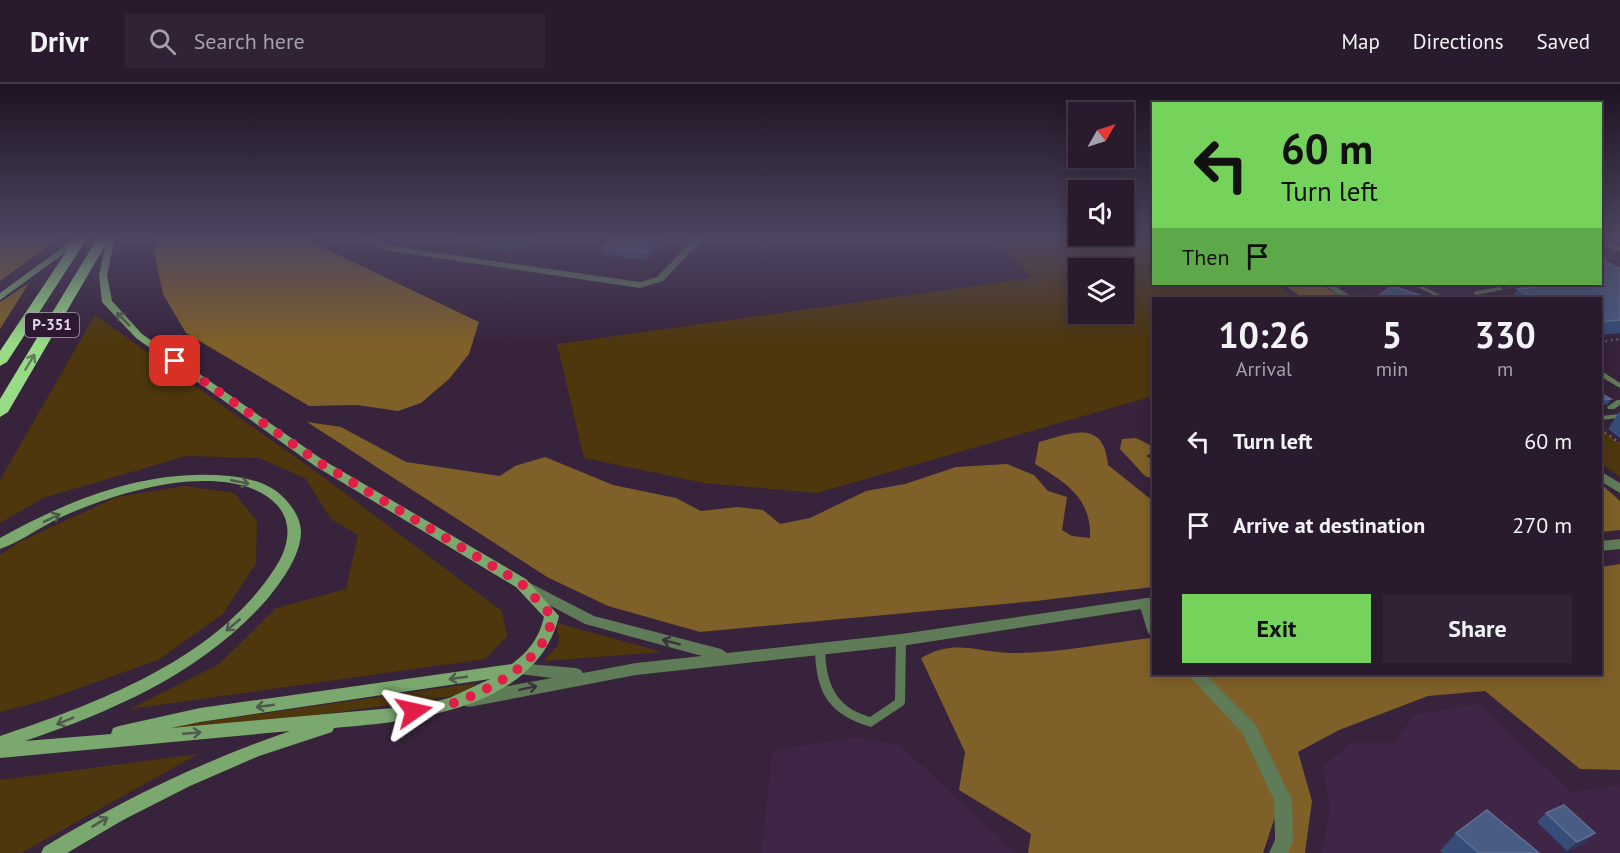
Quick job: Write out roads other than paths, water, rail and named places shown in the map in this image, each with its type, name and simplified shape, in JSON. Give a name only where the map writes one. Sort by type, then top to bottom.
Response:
[{"type":"highway","name":"Р-351","points":[[0,362],[59,273]]},
{"type":"highway","name":"Р-351","points":[[0,412],[83,273]]},
{"type":"main road","points":[[0,297],[34,273]]},
{"type":"main road","points":[[0,751],[354,718],[450,704],[485,689],[516,669],[545,640],[551,629],[552,616],[521,583],[320,463],[139,336],[106,302],[103,273]]},
{"type":"main road","points":[[0,544],[59,514],[138,485],[193,477],[211,477],[254,484],[274,495],[291,512],[294,536],[285,564],[270,585],[248,613],[210,645],[169,671],[117,699],[60,723],[0,743]]},
{"type":"main road","points":[[71,744],[201,715],[516,669]]},
{"type":"main road","points":[[50,853],[116,813],[186,777],[254,749],[354,718]]},
{"type":"street","points":[[558,273],[640,285],[652,283],[666,273]]},
{"type":"street","points":[[1329,285],[1347,297]]},
{"type":"street","points":[[1602,476],[1620,489]]},
{"type":"street","points":[[1602,546],[1620,544]]},
{"type":"street","points":[[521,583],[590,620],[728,657]]},
{"type":"street","points":[[450,704],[589,676],[728,657],[901,640],[1150,603]]},
{"type":"street","points":[[516,669],[589,676]]},
{"type":"street","points":[[1197,675],[1248,729],[1283,800],[1284,841],[1278,853]]},
{"type":"lane","points":[[1416,285],[1441,297]]},
{"type":"lane","points":[[1483,297],[1476,293],[1500,289]]},
{"type":"lane","points":[[1602,373],[1616,379],[1620,386]]},
{"type":"lane","points":[[1611,407],[1620,402]]},
{"type":"lane","points":[[1602,418],[1620,416]]},
{"type":"lane","points":[[820,649],[819,670],[827,692],[854,718],[871,722],[900,702],[901,640]]}]
